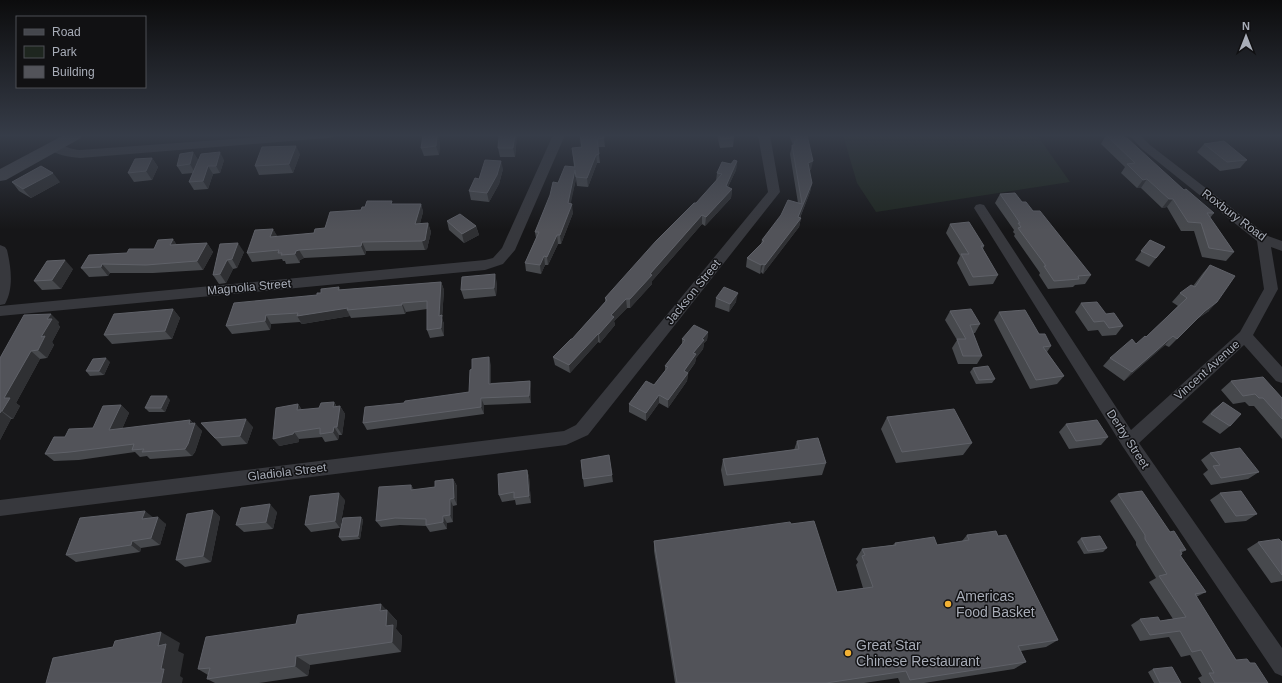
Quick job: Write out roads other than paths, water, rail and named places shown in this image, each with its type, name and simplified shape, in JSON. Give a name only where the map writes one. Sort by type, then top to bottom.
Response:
[{"type":"street","points":[[0,176],[17,167]]},
{"type":"street","name":"Magnolia Street","points":[[0,311],[485,265],[498,261],[508,250],[545,167]]},
{"type":"street","name":"Jackson Street","points":[[573,435],[582,430],[774,192],[770,167]]},
{"type":"street","name":"Roxbury Road","points":[[1171,167],[1263,239],[1282,246]]},
{"type":"street","name":"Derby Street","points":[[980,208],[1129,442],[1282,666]]},
{"type":"street","name":"Vincent Avenue","points":[[1129,442],[1244,336],[1271,289],[1263,239]]},
{"type":"street","points":[[0,250],[4,272],[3,290],[0,300]]},
{"type":"street","points":[[1244,336],[1282,377]]},
{"type":"street","name":"Gladiola Street","points":[[0,508],[566,438],[573,435]]},
{"type":"place","name":"Americas Food Basket","points":[[948,604]]},
{"type":"place","name":"Great Star Chinese Restaurant","points":[[848,653]]}]
